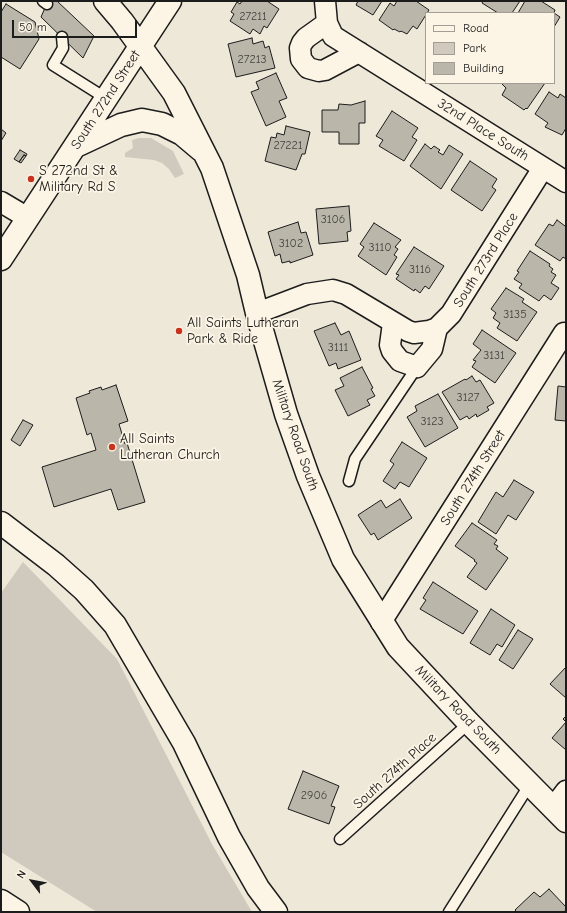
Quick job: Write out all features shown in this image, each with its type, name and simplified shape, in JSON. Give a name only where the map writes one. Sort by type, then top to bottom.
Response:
[{"type":"main road","name":"Military Road South","points":[[105,1],[141,46],[174,93],[212,168],[248,274],[257,313],[286,414],[331,533],[343,559],[398,647],[469,723],[560,815]]},
{"type":"main road","name":"South 272nd Street","points":[[1,259],[170,1]]},
{"type":"main road","points":[[76,146],[121,125],[142,120],[162,124],[182,134],[204,153]]},
{"type":"main road","points":[[1,523],[56,565],[84,590],[114,625],[184,742],[228,837],[258,888],[276,912]]},
{"type":"main road","points":[[1,901],[18,912]]},
{"type":"street","points":[[325,1],[330,30],[306,38],[302,43],[300,53],[301,59],[308,68],[319,71],[325,70],[359,52]]},
{"type":"street","name":"32nd Place South","points":[[330,30],[359,52],[566,182]]},
{"type":"street","name":"South 273rd Place","points":[[437,328],[452,314],[543,168]]},
{"type":"street","points":[[1,202],[28,218]]},
{"type":"street","points":[[257,313],[307,294],[333,290],[346,294],[393,323],[414,333],[437,328]]},
{"type":"street","points":[[393,323],[390,345],[392,351],[400,361],[418,367],[432,349],[437,328]]},
{"type":"street","name":"South 274th Street","points":[[381,622],[564,333]]},
{"type":"street","points":[[560,815],[566,791]]},
{"type":"lane","points":[[62,37],[63,48],[53,65],[107,98]]},
{"type":"lane","points":[[349,481],[354,459],[418,367]]},
{"type":"lane","name":"South 274th Place","points":[[340,839],[469,723]]},
{"type":"lane","points":[[449,912],[530,784]]},
{"type":"green space","points":[[139,138],[151,138],[173,151],[184,174],[175,178],[169,169],[162,163],[154,160],[125,157],[125,153],[133,148],[132,140]]},
{"type":"green space","points":[[23,562],[117,659],[212,844],[252,912],[97,912],[1,852],[1,593]]},
{"type":"building","points":[[48,1],[57,1],[94,36],[83,58],[41,17]]},
{"type":"building","points":[[242,1],[267,1],[279,9],[267,28],[264,26],[260,34],[253,29],[250,34],[230,21],[234,14],[231,12],[237,2],[240,4]]},
{"type":"building","points":[[358,1],[382,1],[373,15],[356,5]]},
{"type":"building","points":[[397,1],[416,1],[429,10],[428,12],[425,12],[425,16],[417,29],[413,26],[407,34],[394,29],[393,30],[379,20],[390,3],[394,6]]},
{"type":"building","points":[[483,1],[520,1],[513,12],[496,12],[482,3]]},
{"type":"building","points":[[525,1],[541,1],[555,10],[554,12],[519,12]]},
{"type":"building","points":[[6,4],[35,22],[39,39],[20,69],[1,57],[1,12]]},
{"type":"building","points":[[555,14],[560,17],[555,25]]},
{"type":"building","points":[[252,38],[253,44],[263,41],[265,48],[269,46],[275,68],[236,77],[228,44]]},
{"type":"building","points":[[276,73],[287,98],[279,101],[286,117],[266,126],[251,92],[259,89],[256,82]]},
{"type":"building","points":[[502,84],[544,84],[527,109],[526,108],[524,110],[502,95],[506,88]]},
{"type":"building","points":[[549,92],[558,98],[560,94],[566,98],[566,128],[562,135],[545,127],[548,123],[535,114]]},
{"type":"building","points":[[365,101],[365,123],[359,123],[359,144],[339,144],[339,132],[322,132],[322,110],[338,110],[339,104],[351,105]]},
{"type":"building","points":[[392,111],[418,128],[412,137],[417,140],[404,161],[379,146],[383,140],[376,136]]},
{"type":"building","points":[[286,126],[310,132],[305,154],[302,154],[296,170],[265,161],[271,137],[276,138],[277,133],[284,135]]},
{"type":"building","points":[[1,129],[6,133],[1,141]]},
{"type":"building","points":[[425,144],[431,149],[434,146],[440,150],[438,152],[443,155],[449,145],[463,154],[441,189],[410,166]]},
{"type":"building","points":[[20,150],[27,154],[26,156],[24,155],[19,162],[14,159]]},
{"type":"building","points":[[24,155],[26,156],[21,163],[19,162]]},
{"type":"building","points":[[470,161],[497,179],[492,187],[496,190],[482,211],[451,190]]},
{"type":"building","points":[[349,206],[351,231],[347,232],[348,241],[319,244],[316,209]]},
{"type":"building","points":[[557,220],[565,226],[566,224],[566,259],[563,257],[560,261],[535,245],[549,224],[553,226]]},
{"type":"building","points":[[298,222],[301,233],[306,232],[313,255],[290,263],[290,261],[282,263],[280,254],[275,256],[268,232]]},
{"type":"building","points":[[374,223],[401,240],[395,247],[398,249],[394,255],[397,257],[386,275],[358,256],[364,247],[360,244]]},
{"type":"building","points":[[414,247],[444,266],[429,289],[425,286],[420,293],[415,289],[414,291],[396,279],[399,275],[396,274]]},
{"type":"building","points":[[530,251],[550,264],[549,266],[553,269],[551,272],[556,275],[551,283],[559,288],[551,300],[544,295],[539,301],[519,288],[522,284],[514,279],[519,272],[517,271]]},
{"type":"building","points":[[506,288],[524,299],[522,302],[537,312],[517,341],[497,328],[500,323],[493,318],[496,313],[491,309]]},
{"type":"building","points":[[335,323],[341,335],[349,331],[361,360],[338,369],[336,363],[329,366],[314,331]]},
{"type":"building","points":[[482,330],[516,353],[495,383],[472,367],[476,361],[473,360],[481,350],[473,344]]},
{"type":"building","points":[[362,367],[373,388],[371,389],[375,396],[367,400],[370,405],[348,416],[335,390],[344,386],[340,378]]},
{"type":"building","points":[[472,376],[476,382],[480,380],[494,403],[487,407],[489,410],[477,417],[476,414],[469,419],[467,416],[460,420],[442,392]]},
{"type":"building","name":"All Saints Lutheran Church","points":[[116,385],[128,421],[119,424],[125,444],[127,443],[145,502],[118,510],[111,489],[54,507],[42,467],[96,450],[91,433],[87,435],[76,398],[101,387],[102,390]]},
{"type":"building","points":[[558,386],[566,387],[566,421],[555,420]]},
{"type":"building","points":[[438,394],[458,428],[425,447],[407,417],[417,411],[415,406]]},
{"type":"building","points":[[23,420],[33,425],[20,446],[11,440]]},
{"type":"building","points":[[402,442],[427,458],[409,487],[400,482],[395,489],[383,481],[394,464],[390,461]]},
{"type":"building","points":[[514,480],[534,492],[516,520],[508,515],[496,534],[478,522],[496,492],[503,497]]},
{"type":"building","points":[[400,499],[412,518],[378,540],[374,533],[371,535],[358,515],[381,500],[386,508]]},
{"type":"building","points":[[472,523],[497,540],[494,544],[498,546],[496,549],[508,558],[486,590],[467,577],[477,563],[474,561],[475,560],[455,546]]},
{"type":"building","points":[[433,582],[478,611],[463,634],[420,609],[426,600],[423,598]]},
{"type":"building","points":[[491,609],[515,625],[502,647],[497,644],[490,655],[470,643]]},
{"type":"building","points":[[518,630],[533,639],[513,669],[499,660]]},
{"type":"building","points":[[566,667],[566,698],[550,684]]},
{"type":"building","points":[[566,722],[566,750],[552,738]]},
{"type":"building","points":[[303,771],[339,786],[331,806],[335,807],[329,824],[288,809]]},
{"type":"building","points":[[549,889],[566,907],[565,912],[517,912],[515,910],[534,892],[540,897]]},
{"type":"place","name":"S 272nd St & Military Rd S","points":[[31,179]]},
{"type":"place","name":"All Saints Lutheran Park & Ride","points":[[179,331]]},
{"type":"place","name":"All Saints Lutheran Church","points":[[112,447]]}]
